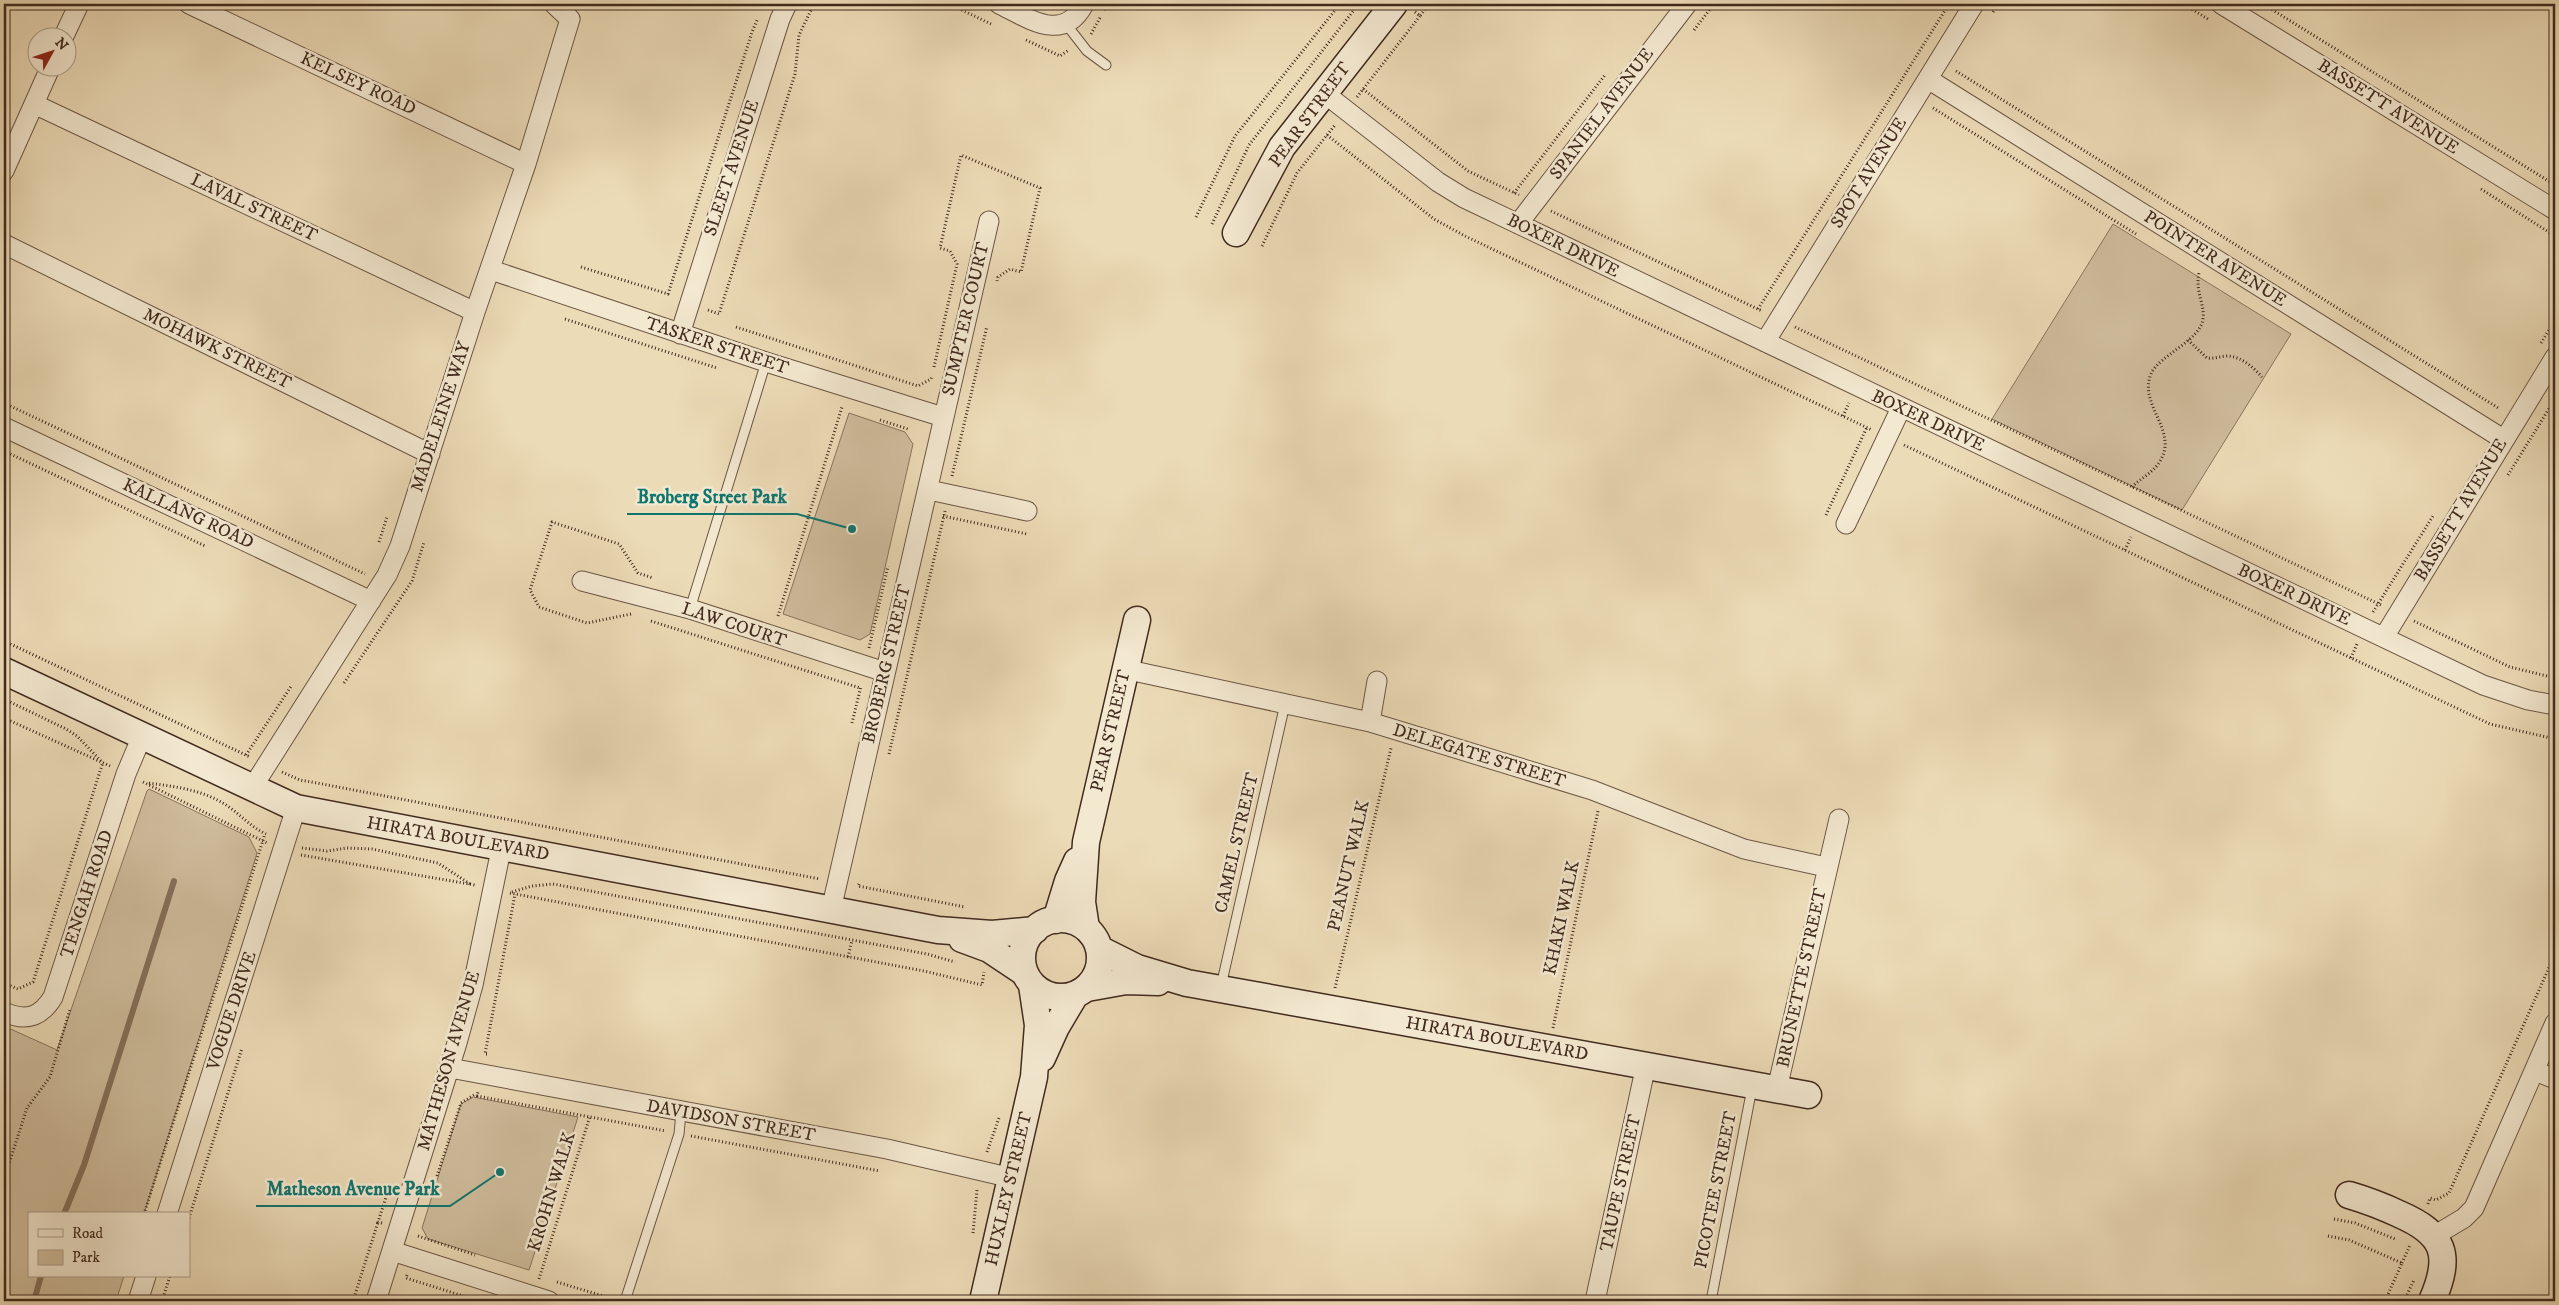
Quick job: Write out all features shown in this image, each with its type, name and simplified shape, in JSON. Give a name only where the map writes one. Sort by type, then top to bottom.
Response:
[{"type":"street","points":[[68,28],[79,4]]},
{"type":"street","name":"KELSEY ROAD","points":[[189,4],[526,164]]},
{"type":"street","name":"MADELEINE WAY","points":[[252,788],[394,562],[474,312],[491,270],[526,164],[570,19],[554,4]]},
{"type":"street","name":"SLEET AVENUE","points":[[680,334],[780,19],[787,4]]},
{"type":"street","points":[[999,4],[1050,26],[1066,24],[1079,13],[1084,4]]},
{"type":"street","name":"PEAR STREET","points":[[1236,233],[1282,148],[1394,4]]},
{"type":"street","name":"SPANIEL AVENUE","points":[[1518,224],[1687,4]]},
{"type":"street","name":"SPOT AVENUE","points":[[1765,342],[1974,4]]},
{"type":"street","name":"BASSETT AVENUE","points":[[2221,4],[2555,210]]},
{"type":"street","points":[[4,171],[46,78]]},
{"type":"street","name":"POINTER AVENUE","points":[[1928,79],[2503,439]]},
{"type":"street","name":"BOXER DRIVE","points":[[1324,93],[1438,182],[1464,198],[2483,685],[2528,700],[2555,705]]},
{"type":"street","name":"LAVAL STREET","points":[[34,104],[474,312]]},
{"type":"street","name":"SUMPTER COURT","points":[[943,418],[989,221]]},
{"type":"street","name":"MOHAWK STREET","points":[[4,244],[430,454]]},
{"type":"street","name":"TASKER STREET","points":[[491,270],[680,334],[943,418]]},
{"type":"street","name":"BASSETT AVENUE","points":[[2384,637],[2503,439],[2555,357]]},
{"type":"street","points":[[1846,524],[1901,408]]},
{"type":"street","name":"BROBERG STREET","points":[[831,910],[929,490],[943,418]]},
{"type":"street","name":"KALLANG ROAD","points":[[4,427],[371,601]]},
{"type":"street","points":[[929,490],[1027,511]]},
{"type":"street","name":"LAW COURT","points":[[582,581],[690,609],[885,672]]},
{"type":"street","name":"PEAR STREET","points":[[1092,938],[1082,902],[1086,842],[1124,669],[1137,620]]},
{"type":"street","name":"DELEGATE STREET","points":[[1124,669],[1370,722],[1602,794],[1744,849],[1826,867]]},
{"type":"street","name":"HIRATA BOULEVARD","points":[[4,671],[296,808],[938,930],[992,934],[1045,925]]},
{"type":"street","points":[[1370,722],[1378,681]]},
{"type":"street","name":"TENGAH ROAD","points":[[4,1012],[26,1018],[37,1015],[47,1008],[54,997],[126,774],[142,736]]},
{"type":"street","name":"VOGUE DRIVE","points":[[168,1212],[296,808]]},
{"type":"street","name":"BRUNETTE STREET","points":[[1765,1087],[1839,819]]},
{"type":"street","name":"PEAR STREET","points":[[1045,925],[1086,842]]},
{"type":"street","name":"MATHESON AVENUE","points":[[376,1301],[450,1068],[473,985],[502,846]]},
{"type":"street","points":[[1075,922],[1092,938],[1100,961],[1098,973],[1081,991],[1056,997],[1043,993],[1029,979],[1022,960],[1024,947],[1045,925],[1075,922]]},
{"type":"street","name":"HIRATA BOULEVARD","points":[[938,930],[987,966],[1029,979]]},
{"type":"street","name":"HIRATA BOULEVARD","points":[[1092,938],[1137,968],[1187,983],[1808,1095]]},
{"type":"street","name":"HUXLEY STREET","points":[[983,1301],[1034,1076],[1038,1025],[1029,979]]},
{"type":"street","name":"HIRATA BOULEVARD","points":[[1081,991],[1126,980],[1187,983]]},
{"type":"street","name":"HUXLEY STREET","points":[[1034,1076],[1056,1027],[1081,991]]},
{"type":"street","points":[[2420,1239],[2464,1218],[2474,1208],[2536,1071],[2555,1023]]},
{"type":"street","name":"TAUPE STREET","points":[[1595,1301],[1646,1066]]},
{"type":"street","name":"DAVIDSON STREET","points":[[450,1068],[681,1113],[887,1149],[1012,1178]]},
{"type":"street","points":[[2536,1071],[2555,1079]]},
{"type":"street","points":[[2348,1195],[2379,1205],[2420,1239],[2440,1245],[2443,1260],[2442,1280],[2432,1301]]},
{"type":"street","points":[[392,1251],[541,1299]]},
{"type":"street","points":[[138,1301],[145,1278]]},
{"type":"lane","points":[[1066,24],[1087,51],[1106,66]]},
{"type":"lane","points":[[690,609],[766,362]]},
{"type":"lane","name":"CAMEL STREET","points":[[1220,989],[1285,704]]},
{"type":"lane","name":"PICOTEE STREET","points":[[1711,1301],[1765,1087]]},
{"type":"lane","points":[[625,1301],[679,1134],[681,1113]]},
{"type":"path","points":[[581,267],[668,294],[719,314],[795,74],[799,35],[814,4]]},
{"type":"path","points":[[1196,217],[1235,136],[1340,4]]},
{"type":"path","points":[[1758,309],[1949,4]]},
{"type":"path","points":[[2263,4],[2555,184]]},
{"type":"path","points":[[668,294],[752,32],[762,11]]},
{"type":"path","points":[[1956,71],[2500,409]]},
{"type":"path","points":[[1514,193],[1606,75]]},
{"type":"path","points":[[1363,89],[1468,171],[2510,668],[2555,678]]},
{"type":"path","points":[[1327,135],[1434,219],[1465,236],[2490,724],[2555,738]]},
{"type":"path","points":[[2132,487],[2156,466],[2165,450],[2162,427],[2148,395],[2151,373],[2188,340],[2201,325],[2204,318],[2198,294],[2198,273]]},
{"type":"path","points":[[565,319],[660,350]]},
{"type":"path","points":[[2188,340],[2207,358],[2227,356],[2240,360],[2250,365],[2262,377]]},
{"type":"path","points":[[4,403],[365,574]]},
{"type":"path","points":[[778,616],[842,407]]},
{"type":"path","points":[[1826,515],[1867,427]]},
{"type":"path","points":[[4,451],[208,547]]},
{"type":"path","points":[[943,516],[1027,534]]},
{"type":"path","points":[[852,724],[890,559]]},
{"type":"path","points":[[4,640],[300,780],[858,886]]},
{"type":"path","points":[[246,755],[294,682]]},
{"type":"path","points":[[4,699],[66,728],[77,736],[103,762]]},
{"type":"path","points":[[4,718],[89,758],[103,762]]},
{"type":"path","name":"PEANUT WALK","points":[[1330,1008],[1396,730]]},
{"type":"path","points":[[4,982],[18,989],[33,982],[103,762]]},
{"type":"path","points":[[263,841],[161,793],[146,783],[185,788],[199,792],[227,805],[246,822],[265,834],[285,842],[311,850],[372,849],[438,863],[471,884],[301,855]]},
{"type":"path","name":"KHAKI WALK","points":[[1549,1048],[1602,794]]},
{"type":"path","points":[[145,1212],[265,834]]},
{"type":"path","points":[[964,965],[927,954],[553,884],[532,886],[509,892],[914,969],[982,985],[987,966]]},
{"type":"path","points":[[485,1054],[515,894]]},
{"type":"path","points":[[2385,1301],[2402,1263],[2420,1239],[2430,1198],[2436,1200],[2449,1193],[2555,954]]},
{"type":"path","name":"KROHN WALK","points":[[541,1299],[595,1096]]},
{"type":"path","points":[[2334,1219],[2420,1239]]},
{"type":"path","points":[[353,1301],[378,1222]]},
{"type":"path","points":[[2328,1236],[2348,1240],[2402,1263]]},
{"type":"path","points":[[2404,1301],[2415,1276]]},
{"type":"path","points":[[162,1301],[169,1278]]},
{"type":"green space","points":[[2113,224],[2291,334],[2182,510],[1992,419]]},
{"type":"green space","points":[[849,413],[905,432],[913,444],[870,634],[860,640],[783,614]]},
{"type":"green space","points":[[149,789],[249,837],[257,853],[145,1212],[28,1212],[28,1278],[123,1278],[116,1301],[4,1301],[4,1026],[57,1050]]},
{"type":"green space","points":[[473,1097],[578,1117],[529,1270],[428,1239],[422,1228],[461,1104]]},
{"type":"waterway","points":[[65,1212],[84,1165],[174,881]]},
{"type":"waterway","points":[[34,1301],[40,1278]]},
{"type":"place","name":"Broberg Street Park","points":[[852,529]]},
{"type":"place","name":"Matheson Avenue Park","points":[[500,1172]]}]
